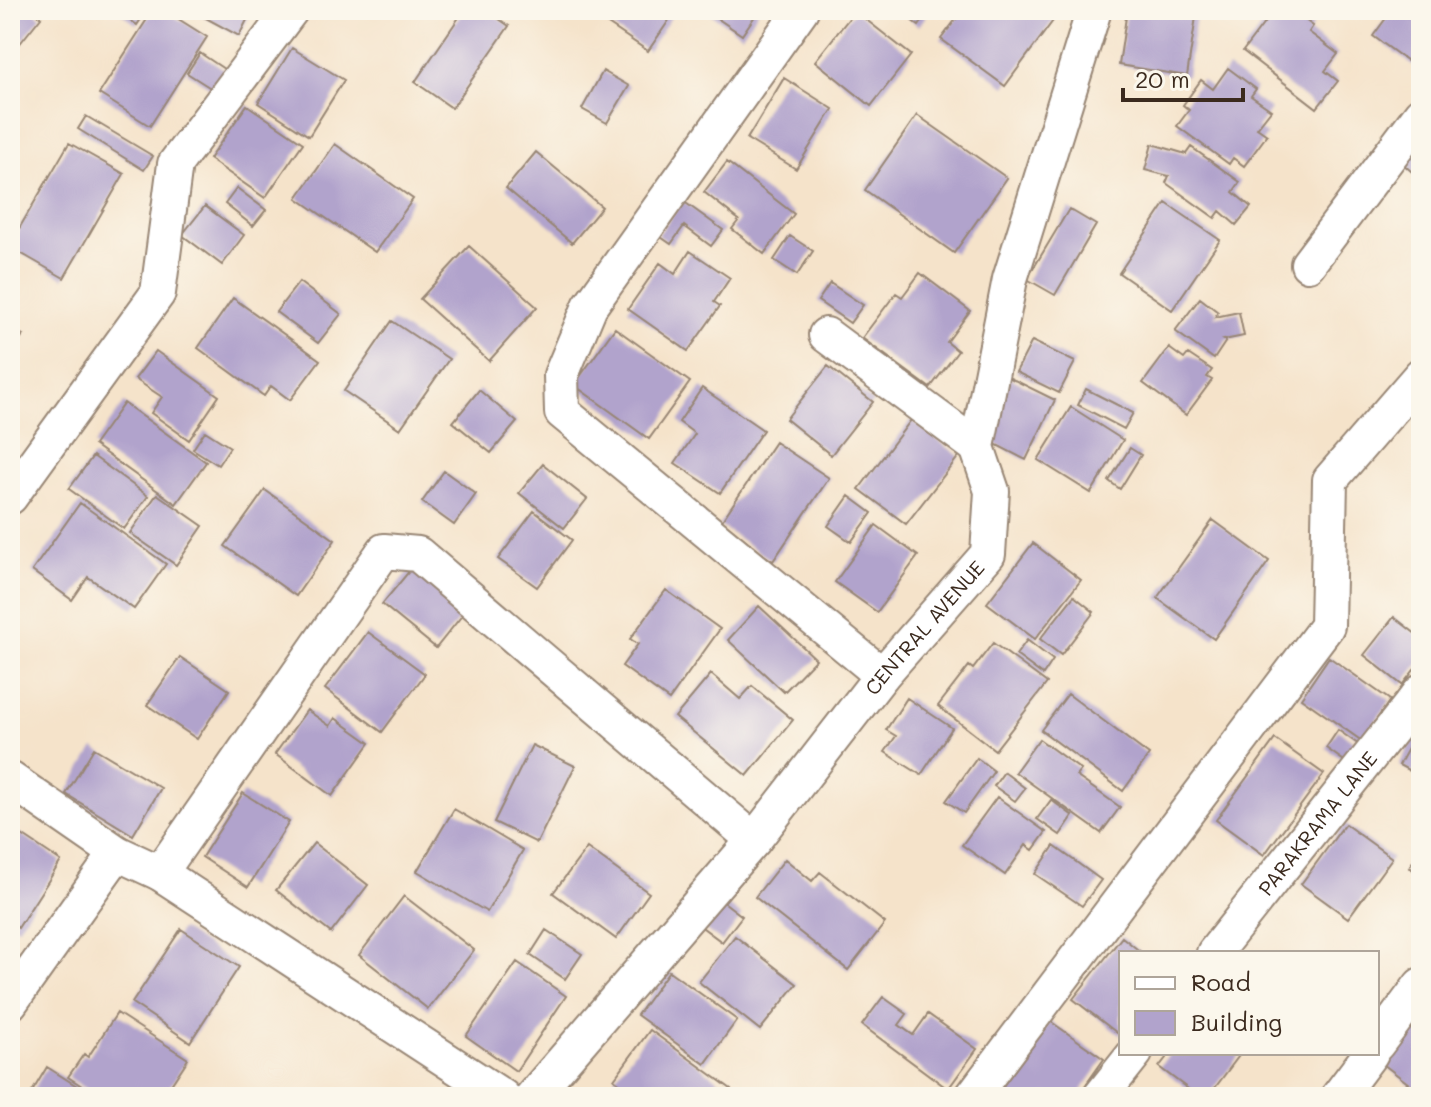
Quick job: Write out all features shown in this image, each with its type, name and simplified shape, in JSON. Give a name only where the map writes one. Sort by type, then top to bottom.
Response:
[{"type":"street","points":[[10,497],[158,293],[175,164],[291,10]]},
{"type":"street","points":[[801,10],[590,306],[561,375],[562,412],[882,675]]},
{"type":"street","name":"CENTRAL AVENUE","points":[[532,1097],[754,840],[882,675],[988,554],[992,491],[977,447],[1010,279],[1094,10]]},
{"type":"street","points":[[1308,264],[1421,114]]},
{"type":"street","points":[[826,335],[977,447]]},
{"type":"street","points":[[972,1097],[1327,626],[1330,480],[1421,375]]},
{"type":"street","points":[[160,873],[384,551],[418,554],[754,840]]},
{"type":"street","name":"PARAKRAMA LANE","points":[[1216,951],[1421,692]]},
{"type":"street","points":[[10,779],[117,853],[160,873],[503,1097]]},
{"type":"street","points":[[10,1003],[117,853]]},
{"type":"street","points":[[1379,1041],[1421,985]]},
{"type":"street","points":[[1100,1097],[1133,1055]]},
{"type":"street","points":[[1338,1097],[1370,1055]]},
{"type":"building","points":[[10,10],[32,10],[41,17],[10,56]]},
{"type":"building","points":[[117,10],[147,10],[137,25]]},
{"type":"building","points":[[153,10],[164,10],[207,37],[150,126],[99,94]]},
{"type":"building","points":[[191,10],[252,10],[239,36]]},
{"type":"building","points":[[464,10],[486,10],[509,26],[452,108],[415,82]]},
{"type":"building","points":[[613,10],[676,10],[648,51],[605,22]]},
{"type":"building","points":[[705,10],[759,10],[742,35]]},
{"type":"building","points":[[898,10],[930,10],[919,26]]},
{"type":"building","points":[[963,10],[1053,10],[1058,14],[1005,86],[941,39]]},
{"type":"building","points":[[1127,10],[1197,10],[1187,76],[1119,65]]},
{"type":"building","points":[[1274,10],[1292,10],[1313,26],[1309,32],[1338,54],[1325,71],[1338,81],[1317,108],[1243,51]]},
{"type":"building","points":[[1392,10],[1421,10],[1421,71],[1373,36]]},
{"type":"building","points":[[855,11],[911,55],[871,106],[815,61]]},
{"type":"building","points":[[292,48],[344,80],[309,136],[258,103]]},
{"type":"building","points":[[200,53],[233,75],[220,94],[187,73]]},
{"type":"building","points":[[1228,68],[1256,89],[1251,96],[1271,110],[1257,128],[1267,135],[1244,166],[1233,158],[1229,164],[1177,126],[1189,110],[1183,105],[1201,80],[1213,89]]},
{"type":"building","points":[[603,71],[629,86],[607,123],[582,109]]},
{"type":"building","points":[[784,78],[833,109],[796,169],[747,139]]},
{"type":"building","points":[[247,105],[303,143],[265,198],[209,159]]},
{"type":"building","points":[[917,115],[1007,178],[954,253],[865,190]]},
{"type":"building","points":[[86,116],[153,156],[144,170],[78,129]]},
{"type":"building","points":[[1421,140],[1421,180],[1402,163]]},
{"type":"building","points":[[69,143],[124,174],[64,278],[10,247],[10,244]]},
{"type":"building","points":[[335,144],[413,199],[375,252],[297,198]]},
{"type":"building","points":[[1152,144],[1186,154],[1191,147],[1240,182],[1233,192],[1251,207],[1236,225],[1220,211],[1215,218],[1166,183],[1169,176],[1145,170]]},
{"type":"building","points":[[536,152],[602,207],[572,243],[506,188]]},
{"type":"building","points":[[727,162],[794,214],[764,254],[732,229],[739,220],[704,192]]},
{"type":"building","points":[[237,188],[266,210],[253,226],[225,204]]},
{"type":"building","points":[[683,201],[723,230],[711,246],[684,226],[671,244],[658,235]]},
{"type":"building","points":[[1166,203],[1220,240],[1172,310],[1119,273]]},
{"type":"building","points":[[205,206],[244,235],[222,265],[182,235]]},
{"type":"building","points":[[1069,209],[1096,225],[1055,295],[1027,279]]},
{"type":"building","points":[[790,236],[813,251],[797,275],[774,260]]},
{"type":"building","points":[[469,246],[537,307],[489,361],[420,299]]},
{"type":"building","points":[[690,251],[730,278],[714,302],[720,306],[688,351],[628,309],[660,263],[675,274]]},
{"type":"building","points":[[920,273],[970,311],[947,342],[958,351],[930,388],[862,338],[896,293],[902,297]]},
{"type":"building","points":[[299,282],[341,314],[318,343],[276,312]]},
{"type":"building","points":[[830,283],[863,305],[850,323],[818,301]]},
{"type":"building","points":[[233,298],[320,360],[290,400],[271,386],[264,396],[198,348]]},
{"type":"building","points":[[1200,298],[1218,312],[1215,317],[1239,312],[1244,336],[1224,340],[1214,359],[1175,331]]},
{"type":"building","points":[[392,321],[449,359],[400,429],[344,391]]},
{"type":"building","points":[[10,327],[23,335],[10,353]]},
{"type":"building","points":[[615,328],[690,382],[649,439],[574,385]]},
{"type":"building","points":[[1032,341],[1075,362],[1059,393],[1016,372]]},
{"type":"building","points":[[1169,348],[1184,359],[1188,354],[1212,370],[1207,377],[1212,380],[1186,415],[1143,383]]},
{"type":"building","points":[[156,351],[219,396],[189,440],[151,413],[162,397],[135,379]]},
{"type":"building","points":[[828,366],[873,402],[831,455],[786,419]]},
{"type":"building","points":[[1004,375],[1055,400],[1026,460],[987,440]]},
{"type":"building","points":[[702,388],[763,430],[720,493],[675,463],[695,434],[679,422]]},
{"type":"building","points":[[1086,389],[1133,413],[1124,429],[1078,405]]},
{"type":"building","points":[[479,390],[517,422],[491,453],[453,422]]},
{"type":"building","points":[[124,403],[206,462],[176,504],[94,445]]},
{"type":"building","points":[[1071,407],[1123,440],[1091,493],[1038,460]]},
{"type":"building","points":[[911,420],[959,456],[906,524],[859,489]]},
{"type":"building","points":[[205,431],[230,447],[218,465],[193,449]]},
{"type":"building","points":[[775,442],[829,478],[773,561],[719,525]]},
{"type":"building","points":[[1130,448],[1141,455],[1120,489],[1109,481]]},
{"type":"building","points":[[93,456],[148,496],[124,529],[69,489]]},
{"type":"building","points":[[543,464],[587,499],[564,528],[519,493]]},
{"type":"building","points":[[444,471],[476,494],[454,525],[422,502]]},
{"type":"building","points":[[265,490],[335,540],[296,596],[225,546]]},
{"type":"building","points":[[157,494],[203,526],[176,565],[130,533]]},
{"type":"building","points":[[849,496],[872,513],[851,542],[828,526]]},
{"type":"building","points":[[80,503],[166,564],[134,609],[88,577],[72,600],[32,571]]},
{"type":"building","points":[[534,511],[572,540],[537,587],[498,559]]},
{"type":"building","points":[[1213,520],[1269,561],[1214,639],[1157,598]]},
{"type":"building","points":[[876,525],[918,556],[877,612],[835,582]]},
{"type":"building","points":[[1033,543],[1081,580],[1035,639],[987,603]]},
{"type":"building","points":[[411,569],[464,613],[436,648],[382,604]]},
{"type":"building","points":[[666,590],[720,629],[669,700],[622,666],[638,644],[630,639]]},
{"type":"building","points":[[1074,596],[1094,612],[1061,655],[1040,639]]},
{"type":"building","points":[[759,606],[816,659],[784,692],[728,640]]},
{"type":"building","points":[[1394,617],[1421,638],[1421,661],[1402,685],[1364,655]]},
{"type":"building","points":[[368,632],[425,674],[382,732],[325,689]]},
{"type":"building","points":[[1027,640],[1053,660],[1043,675],[1016,655]]},
{"type":"building","points":[[993,643],[1047,683],[995,750],[938,706],[969,666],[973,669]]},
{"type":"building","points":[[180,657],[229,690],[197,739],[147,705]]},
{"type":"building","points":[[1329,657],[1390,700],[1362,741],[1301,698]]},
{"type":"building","points":[[711,674],[740,699],[752,686],[793,720],[747,776],[675,717]]},
{"type":"building","points":[[1068,694],[1149,755],[1123,791],[1041,730]]},
{"type":"building","points":[[907,698],[952,728],[921,775],[885,752],[896,736],[886,730]]},
{"type":"building","points":[[307,710],[330,726],[335,718],[370,743],[332,796],[275,754]]},
{"type":"building","points":[[1421,725],[1421,777],[1399,765]]},
{"type":"building","points":[[1338,730],[1362,747],[1350,765],[1326,748]]},
{"type":"building","points":[[1039,739],[1081,770],[1076,776],[1120,807],[1101,833],[1015,772]]},
{"type":"building","points":[[1275,739],[1324,774],[1264,855],[1216,820]]},
{"type":"building","points":[[532,745],[575,766],[537,843],[494,822]]},
{"type":"building","points":[[94,748],[161,788],[133,835],[66,794]]},
{"type":"building","points":[[977,758],[994,771],[964,813],[946,801]]},
{"type":"building","points":[[1004,772],[1025,788],[1015,801],[994,786]]},
{"type":"building","points":[[243,793],[289,822],[248,887],[202,857]]},
{"type":"building","points":[[997,797],[1046,832],[1033,850],[1026,845],[1005,875],[962,845]]},
{"type":"building","points":[[1051,800],[1073,816],[1060,835],[1037,819]]},
{"type":"building","points":[[454,809],[523,850],[487,912],[417,871]]},
{"type":"building","points":[[1345,824],[1392,858],[1348,918],[1301,884]]},
{"type":"building","points":[[10,827],[61,861],[18,928],[10,922]]},
{"type":"building","points":[[314,843],[368,885],[331,933],[276,890]]},
{"type":"building","points":[[1054,846],[1101,880],[1082,906],[1035,874]]},
{"type":"building","points":[[587,848],[649,893],[616,939],[553,893]]},
{"type":"building","points":[[1421,850],[1421,876],[1409,867]]},
{"type":"building","points":[[785,859],[812,881],[820,872],[885,923],[848,970],[755,897]]},
{"type":"building","points":[[712,893],[742,916],[722,942],[691,919]]},
{"type":"building","points":[[404,896],[474,950],[428,1009],[359,955]]},
{"type":"building","points":[[181,929],[239,967],[190,1042],[132,1003]]},
{"type":"building","points":[[546,930],[582,954],[565,979],[530,955]]},
{"type":"building","points":[[735,936],[797,984],[760,1030],[699,982]]},
{"type":"building","points":[[1122,937],[1140,951],[1119,951],[1119,1034],[1073,999]]},
{"type":"building","points":[[517,962],[566,996],[516,1071],[466,1036]]},
{"type":"building","points":[[669,971],[737,1020],[705,1064],[637,1015]]},
{"type":"building","points":[[883,997],[907,1014],[899,1025],[913,1035],[928,1014],[977,1049],[948,1089],[862,1025]]},
{"type":"building","points":[[117,1013],[188,1059],[163,1097],[99,1097],[68,1077],[84,1054],[88,1057]]},
{"type":"building","points":[[1410,1020],[1421,1028],[1421,1093],[1379,1061]]},
{"type":"building","points":[[1050,1021],[1104,1059],[1077,1097],[1003,1097],[998,1093]]},
{"type":"building","points":[[650,1030],[731,1089],[726,1097],[638,1097],[614,1079]]},
{"type":"building","points":[[1168,1055],[1240,1055],[1208,1097],[1199,1097],[1159,1067]]},
{"type":"building","points":[[47,1067],[94,1097],[29,1097]]}]
